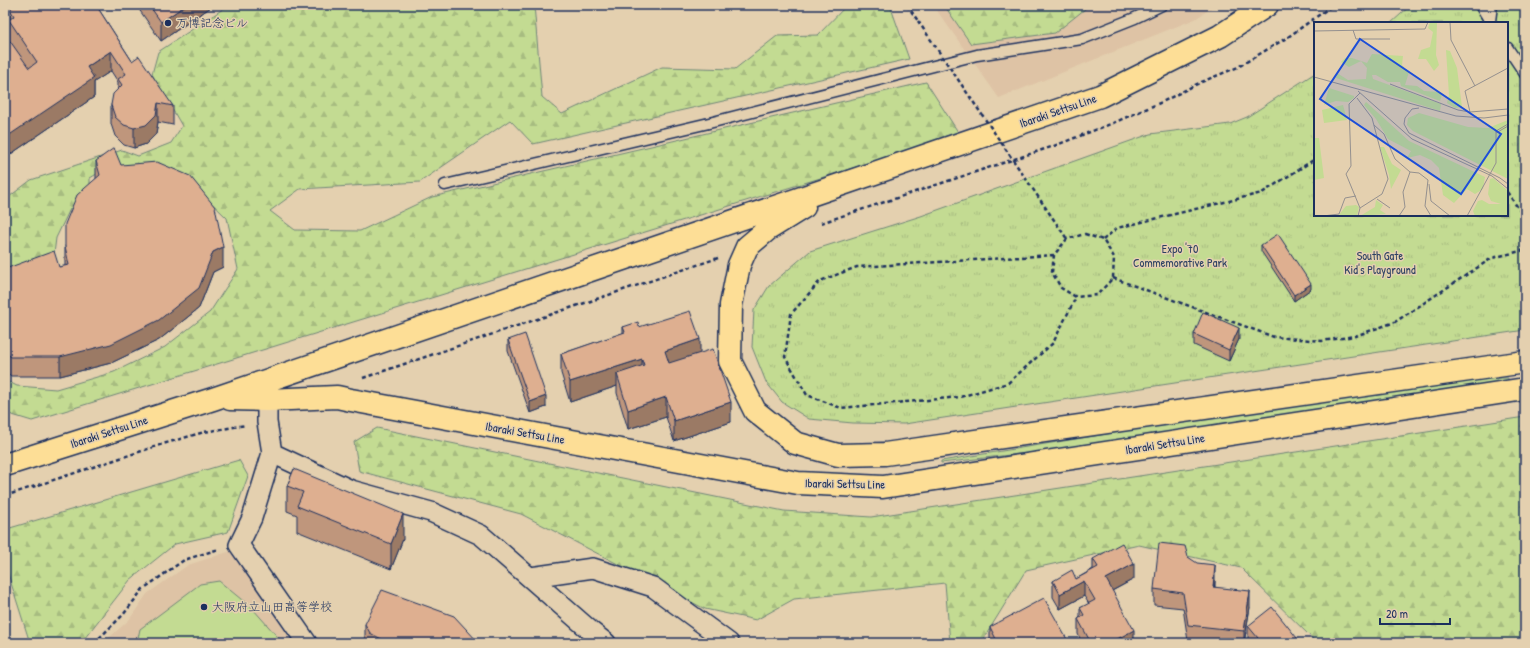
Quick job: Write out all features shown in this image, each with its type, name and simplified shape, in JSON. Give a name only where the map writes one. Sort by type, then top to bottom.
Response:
[{"type":"main road","name":"Ibaraki Settsu Line","points":[[5,465],[213,399],[835,188],[1100,96],[1220,36],[1267,5]]},
{"type":"main road","name":"Ibaraki Settsu Line","points":[[835,188],[767,230],[748,247],[739,265],[731,305],[730,361],[755,411],[795,443],[838,455],[885,454],[1525,362]]},
{"type":"main road","name":"Ibaraki Settsu Line","points":[[213,399],[267,400],[337,396],[351,400],[798,483],[883,487],[1525,389]]},
{"type":"street","points":[[267,400],[267,422],[272,453],[252,518],[239,545],[308,643]]},
{"type":"street","points":[[272,453],[351,490],[431,512],[481,535],[606,643]]},
{"type":"street","points":[[530,578],[593,568],[653,587],[729,643]]},
{"type":"lane","points":[[445,185],[709,123],[977,55],[1082,39],[1135,18],[1162,5]]},
{"type":"lane","points":[[1480,5],[1490,22]]},
{"type":"lane","points":[[1490,22],[1492,5]]},
{"type":"lane","points":[[1508,48],[1525,74]]},
{"type":"path","points":[[908,5],[918,22],[1066,239]]},
{"type":"path","points":[[1103,240],[1117,228],[1262,193],[1314,160]]},
{"type":"path","points":[[1508,193],[1525,218]]},
{"type":"path","points":[[1085,234],[1103,240],[1114,257],[1113,278],[1097,295],[1076,297],[1061,288],[1052,272],[1054,255],[1066,239],[1085,234]]},
{"type":"path","points":[[1113,278],[1274,337],[1322,341],[1355,336],[1395,322],[1492,258],[1525,250]]},
{"type":"path","points":[[1054,255],[857,267],[820,281],[791,314],[785,357],[807,396],[841,408],[960,397],[1008,383],[1053,343],[1076,297]]},
{"type":"path","points":[[361,378],[723,256]]},
{"type":"path","points":[[5,496],[163,444],[204,432],[246,425]]},
{"type":"path","points":[[94,643],[123,615],[143,589],[184,560],[230,545],[239,545]]},
{"type":"shaded area","points":[[933,5],[1216,5],[1195,19],[999,98]]},
{"type":"shaded area","name":"大阪府立山田高等学校","points":[[231,551],[296,643],[103,643],[129,620],[147,594],[188,565]]},
{"type":"green space","points":[[229,5],[534,5],[542,97],[562,114],[662,67],[735,69],[777,36],[818,35],[847,5],[891,8],[909,59],[533,144],[510,120],[420,182],[300,189],[270,211],[295,230],[360,231],[432,197],[926,82],[960,135],[32,421],[9,414],[5,405],[5,380],[17,386],[56,389],[114,372],[165,347],[210,312],[238,269],[227,218],[192,184],[130,174],[117,162],[90,178],[90,193],[70,209],[56,238],[53,262],[5,278],[5,200],[31,180],[122,150],[138,156],[171,143],[182,126],[152,74],[158,52]]},
{"type":"green space","points":[[944,5],[1090,5],[1055,33],[971,44]]},
{"type":"green space","name":"Expo '70 Commemorative Park","points":[[1411,5],[1525,5],[1525,330],[904,424],[853,423],[809,419],[782,402],[766,382],[752,347],[754,310],[769,286],[810,251],[921,216],[1150,134],[1230,124],[1247,117],[1314,74],[1314,216],[1508,216],[1508,22],[1392,22]]},
{"type":"green space","points":[[1493,378],[1508,378],[1508,381],[1070,448],[941,463],[941,461],[1327,398]]},
{"type":"green space","points":[[1525,417],[1525,643],[1317,643],[1241,568],[1139,545],[1026,570],[984,638],[972,643],[950,643],[945,583],[794,599],[756,620],[705,609],[521,514],[359,471],[354,442],[377,428],[784,511],[871,517]]},
{"type":"green space","points":[[239,460],[248,476],[228,532],[175,544],[130,580],[81,643],[30,643],[5,564],[5,534],[10,528]]},
{"type":"green space","points":[[219,581],[253,609],[283,643],[137,643],[140,629],[200,584]]},
{"type":"building","points":[[13,5],[96,5],[132,61],[139,56],[173,106],[158,103],[156,115],[146,125],[134,128],[124,125],[115,117],[111,105],[113,94],[122,85],[118,79],[126,74],[111,51],[87,67],[94,78],[5,138],[5,44],[10,41],[29,68],[37,62],[9,20],[14,16],[10,9],[14,6]]},
{"type":"building","points":[[149,5],[186,5],[161,22]]},
{"type":"building","points":[[114,148],[121,165],[157,162],[190,176],[215,207],[223,247],[213,252],[199,288],[159,320],[111,344],[60,357],[11,357],[5,352],[5,269],[54,251],[59,267],[69,265],[65,246],[65,224],[77,195],[100,175],[96,161]]},
{"type":"building","points":[[1278,234],[1311,284],[1294,295],[1261,245]]},
{"type":"building","points":[[690,311],[700,339],[665,351],[669,363],[713,349],[731,402],[674,421],[666,397],[628,410],[617,374],[644,365],[642,359],[570,382],[561,354],[625,332],[623,327],[638,322],[639,327]]},
{"type":"building","points":[[1203,312],[1239,328],[1229,350],[1194,334]]},
{"type":"building","points":[[525,334],[546,396],[530,402],[508,340]]},
{"type":"building","points":[[294,469],[403,514],[391,544],[297,506],[303,492],[287,486]]},
{"type":"building","points":[[1122,543],[1134,564],[1106,579],[1134,630],[1110,643],[1091,643],[1078,619],[1084,615],[1080,608],[1095,600],[1084,581],[1060,594],[1053,581],[1072,570],[1076,579],[1098,567],[1093,559]]},
{"type":"building","points":[[1159,543],[1185,546],[1188,557],[1197,563],[1215,565],[1213,587],[1250,591],[1244,631],[1188,625],[1183,593],[1154,589]]},
{"type":"building","points":[[382,590],[454,616],[479,643],[389,643],[370,633],[365,624]]},
{"type":"building","points":[[1044,598],[1069,643],[998,643],[990,627]]},
{"type":"building","points":[[1272,607],[1301,643],[1252,643],[1258,638],[1248,626]]},
{"type":"place","name":"万博記念ビル","points":[[168,23]]},
{"type":"place","name":"大阪府立山田高等学校","points":[[204,607]]},
{"type":"park label","name":"South Gate Kid's Playground","points":[[1380,263]]}]
